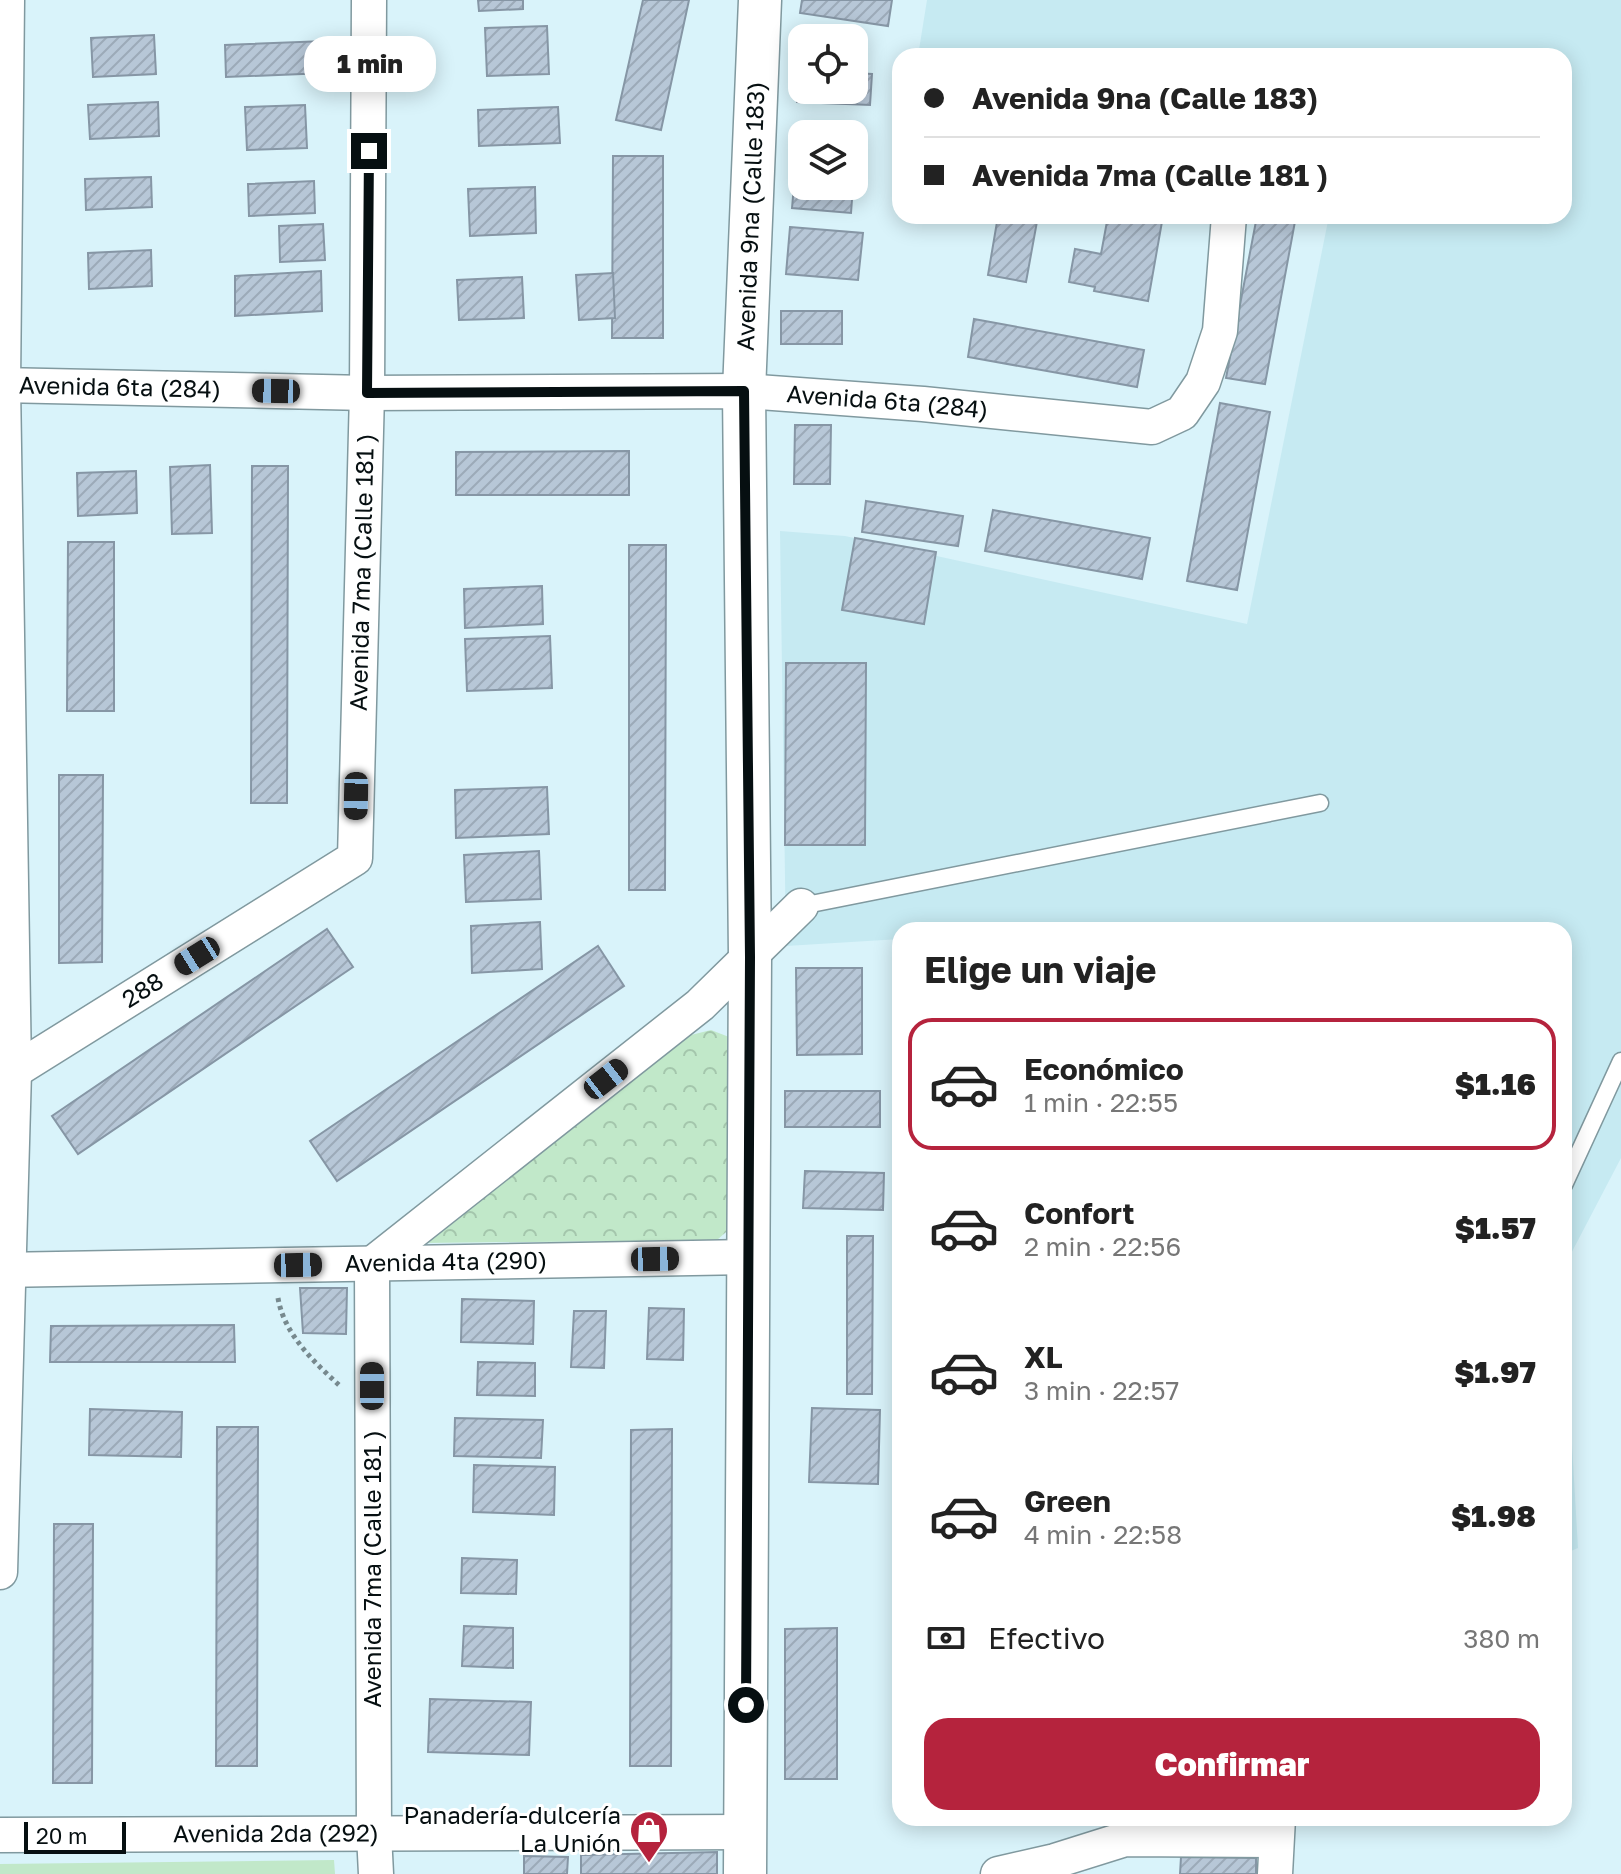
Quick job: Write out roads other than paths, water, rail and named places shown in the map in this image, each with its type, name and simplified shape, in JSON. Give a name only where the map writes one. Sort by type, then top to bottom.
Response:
[{"type":"street","points":[[0,1572],[7,1072],[2,385],[7,0]]},
{"type":"street","name":"Avenida 7ma (Calle 181 )","points":[[355,858],[367,393],[369,0]]},
{"type":"street","name":"Avenida 9na (Calle 183)","points":[[745,1874],[750,957],[744,391],[760,0]]},
{"type":"street","name":"Avenida 6ta (284)","points":[[2,385],[367,393],[744,391],[923,404],[1152,427],[1182,413],[1203,382],[1220,331],[1228,224]]},
{"type":"street","name":"288","points":[[7,1072],[355,858]]},
{"type":"street","points":[[372,1264],[700,1005],[801,906]]},
{"type":"street","name":"Avenida 4ta (290)","points":[[4,1270],[749,1257]]},
{"type":"street","name":"Avenida 7ma (Calle 181 )","points":[[372,1264],[376,1874]]},
{"type":"street","points":[[998,1874],[1055,1867],[1125,1839],[1276,1829],[1275,1874]]},
{"type":"street","name":"Avenida 2da (292)","points":[[0,1835],[745,1832]]},
{"type":"lane","points":[[801,906],[1320,803]]},
{"type":"lane","points":[[1572,1168],[1621,1061]]},
{"type":"place","name":"Panadería-dulcería La Unión","points":[[649,1864]]}]
